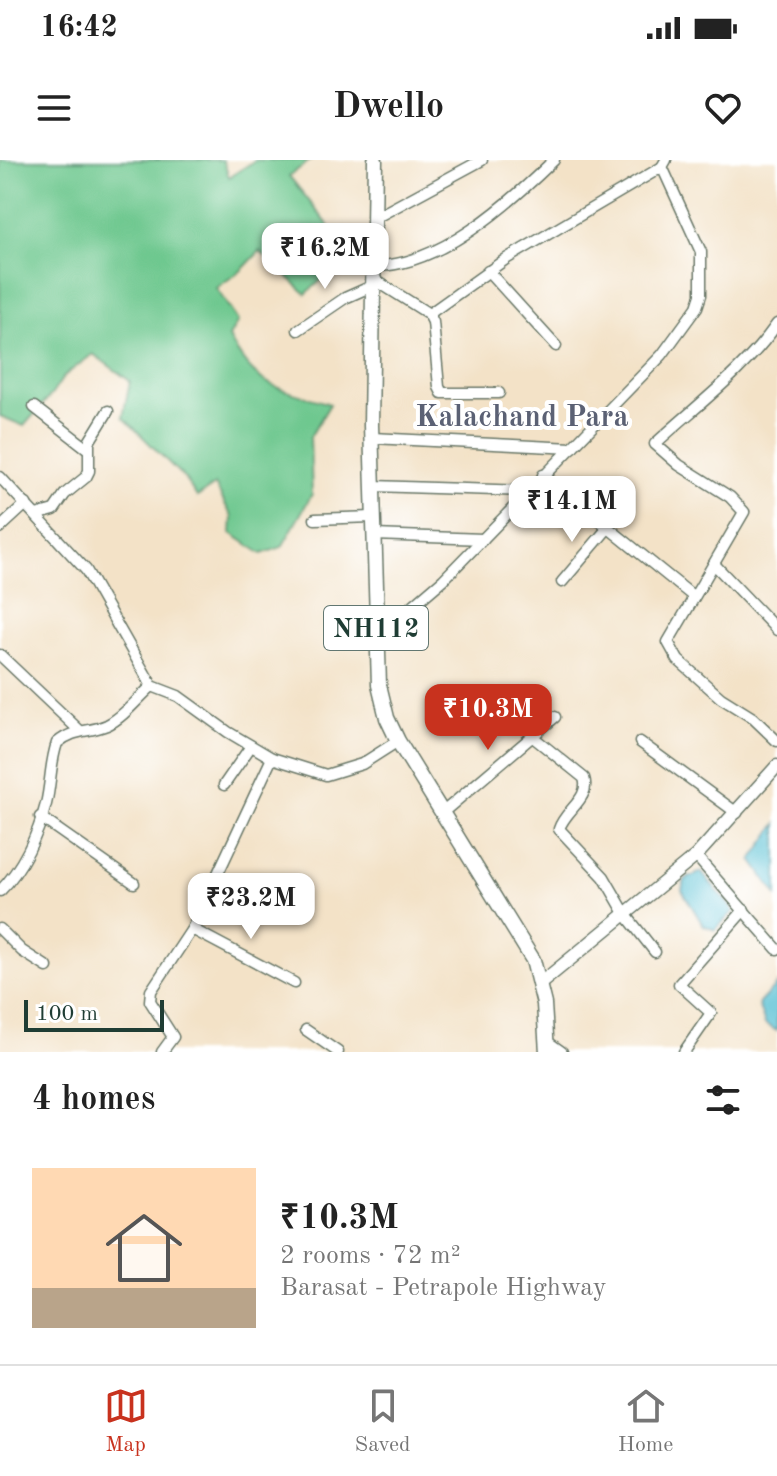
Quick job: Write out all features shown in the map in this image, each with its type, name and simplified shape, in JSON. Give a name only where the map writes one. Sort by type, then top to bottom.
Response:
[{"type":"highway","name":"NH112","points":[[375,160],[372,438],[376,628],[381,693],[387,718],[398,741],[524,943],[541,983],[548,1047]]},
{"type":"main road","points":[[541,983],[696,856],[777,766]]},
{"type":"street","points":[[373,219],[482,160]]},
{"type":"street","points":[[298,330],[387,266],[425,257],[509,203],[554,160]]},
{"type":"street","points":[[376,628],[395,620],[414,605],[483,539],[673,342],[700,301],[701,252],[664,163],[488,271],[429,314]]},
{"type":"street","points":[[488,271],[556,346]]},
{"type":"street","points":[[372,277],[429,314],[433,322],[442,393],[499,393]]},
{"type":"street","points":[[777,324],[712,394],[655,444],[679,465],[730,497],[744,512],[668,642],[678,660],[721,698],[753,718],[777,741]]},
{"type":"street","points":[[34,407],[88,449]]},
{"type":"street","points":[[36,515],[54,510],[65,494],[86,477],[90,440],[108,411]]},
{"type":"street","points":[[372,438],[572,448]]},
{"type":"street","points":[[543,475],[694,597]]},
{"type":"street","points":[[0,477],[74,554],[92,578],[152,686],[178,696],[272,758],[326,775],[362,764],[398,741]]},
{"type":"street","points":[[373,486],[530,491]]},
{"type":"street","points":[[0,528],[26,504]]},
{"type":"street","points":[[315,519],[373,517]]},
{"type":"street","points":[[562,582],[607,529]]},
{"type":"street","points":[[374,535],[483,539]]},
{"type":"street","points":[[714,564],[777,630]]},
{"type":"street","points":[[0,655],[79,730]]},
{"type":"street","points":[[0,891],[23,863],[45,807],[57,743],[79,730],[108,725],[152,686]]},
{"type":"street","points":[[442,813],[555,717]]},
{"type":"street","points":[[533,737],[584,778],[584,793],[563,819],[559,829],[604,877],[626,915],[655,952]]},
{"type":"street","points":[[640,742],[737,813]]},
{"type":"street","points":[[224,785],[251,746]]},
{"type":"street","points":[[162,1052],[173,1037],[150,1001],[151,991],[192,929],[272,758]]},
{"type":"street","points":[[40,817],[134,883]]},
{"type":"street","points":[[696,856],[777,949]]},
{"type":"street","points":[[684,1052],[711,1013],[679,984],[744,910]]},
{"type":"street","points":[[0,929],[22,951],[47,967]]},
{"type":"street","points":[[192,929],[294,983]]},
{"type":"street","points":[[306,1030],[338,1052]]},
{"type":"street","points":[[548,1047],[562,1052]]},
{"type":"green space","points":[[0,160],[223,160],[229,177],[256,160],[311,160],[289,176],[351,253],[306,294],[260,251],[242,270],[216,288],[238,321],[229,337],[249,367],[270,384],[330,404],[310,437],[312,494],[282,547],[262,554],[231,533],[232,517],[215,485],[197,497],[185,479],[123,417],[130,381],[93,354],[64,376],[24,426],[0,416]]},
{"type":"water","points":[[777,824],[777,896],[752,860]]},
{"type":"water","points":[[701,872],[734,911],[715,930],[703,925],[682,890],[684,880]]},
{"type":"water","points":[[777,984],[777,1031],[765,1024],[758,1004]]},
{"type":"district","name":"Kalachand Para","points":[[522,416]]}]
